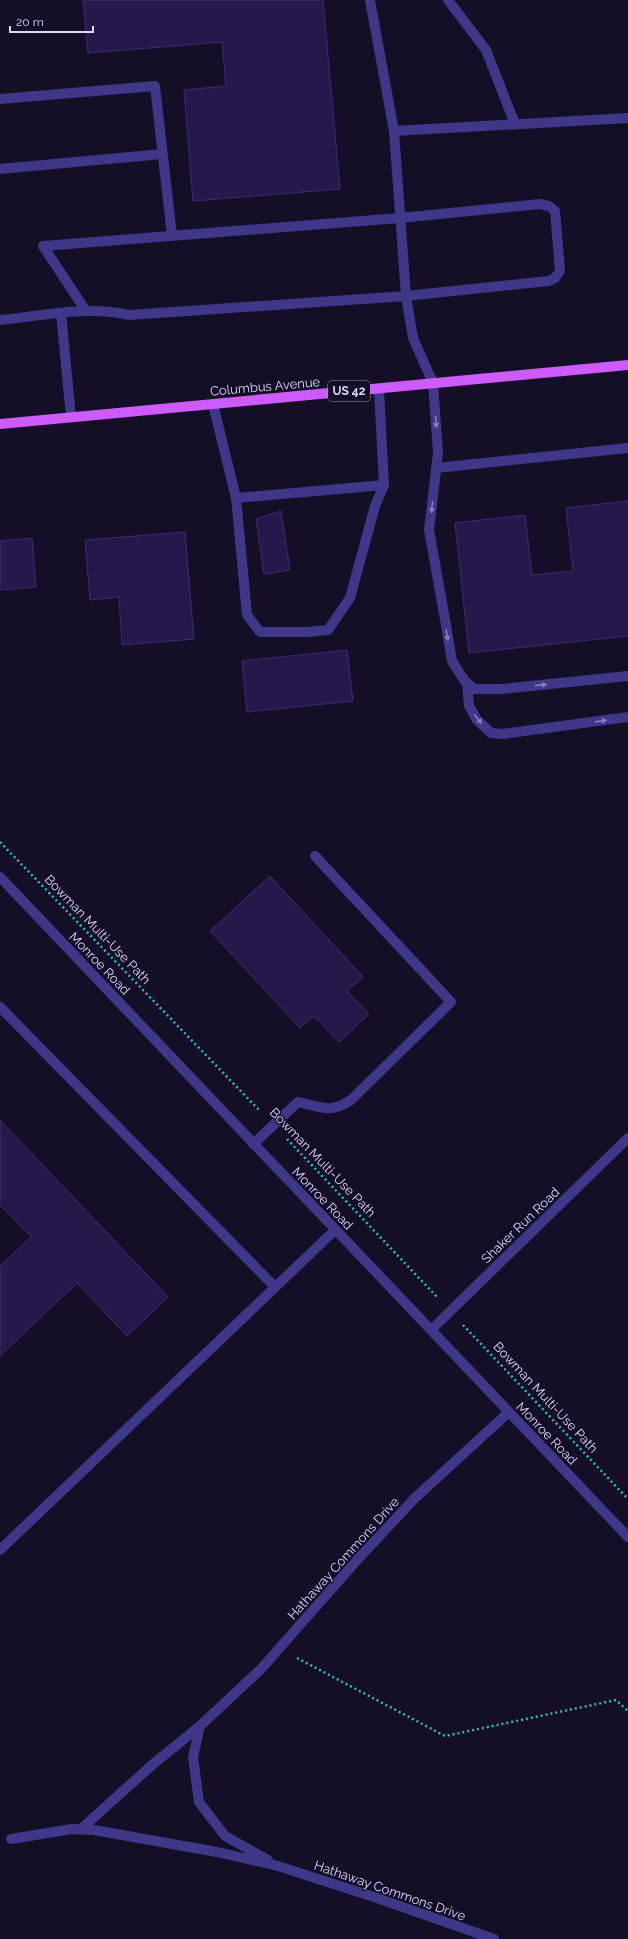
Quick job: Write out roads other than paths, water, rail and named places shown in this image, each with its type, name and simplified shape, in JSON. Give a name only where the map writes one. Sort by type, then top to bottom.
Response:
[{"type":"main road","name":"Columbus Avenue","points":[[0,424],[628,365]]},
{"type":"street","points":[[370,0],[394,131],[406,296],[413,338],[433,384],[438,453],[429,530],[452,661],[467,683],[474,689],[502,689],[628,676]]},
{"type":"street","points":[[448,0],[486,50],[515,124]]},
{"type":"street","points":[[0,99],[155,86],[172,236]]},
{"type":"street","points":[[394,131],[628,118]]},
{"type":"street","points":[[0,169],[162,154]]},
{"type":"street","points":[[0,320],[61,313],[86,312],[109,310],[128,315],[406,296],[549,281],[555,278],[560,271],[555,211],[549,206],[540,204],[400,218],[43,246],[86,312]]},
{"type":"street","points":[[61,313],[71,417]]},
{"type":"street","points":[[213,404],[236,498],[247,615],[260,632],[308,632],[328,630],[350,598],[375,506],[384,485],[379,389]]},
{"type":"street","points":[[436,468],[628,448]]},
{"type":"street","points":[[236,498],[384,485]]},
{"type":"street","points":[[467,683],[469,706],[477,720],[491,733],[503,734],[628,717]]},
{"type":"street","points":[[253,1144],[298,1102],[326,1108],[339,1108],[351,1100],[451,1002],[315,856]]},
{"type":"street","name":"Monroe Road","points":[[0,877],[628,1537]]},
{"type":"street","points":[[0,1007],[275,1288]]},
{"type":"street","name":"Shaker Run Road","points":[[430,1330],[628,1138]]},
{"type":"street","points":[[0,1550],[335,1230]]},
{"type":"street","name":"Hathaway Commons Drive","points":[[81,1829],[152,1765],[200,1726],[261,1669],[358,1559],[414,1499],[508,1412]]},
{"type":"street","name":"Hathaway Commons Drive","points":[[200,1726],[193,1757],[199,1802],[225,1836],[278,1866]]},
{"type":"street","name":"Hathaway Commons Drive","points":[[11,1839],[72,1829],[81,1829],[217,1852],[278,1866],[377,1898],[494,1939]]}]
